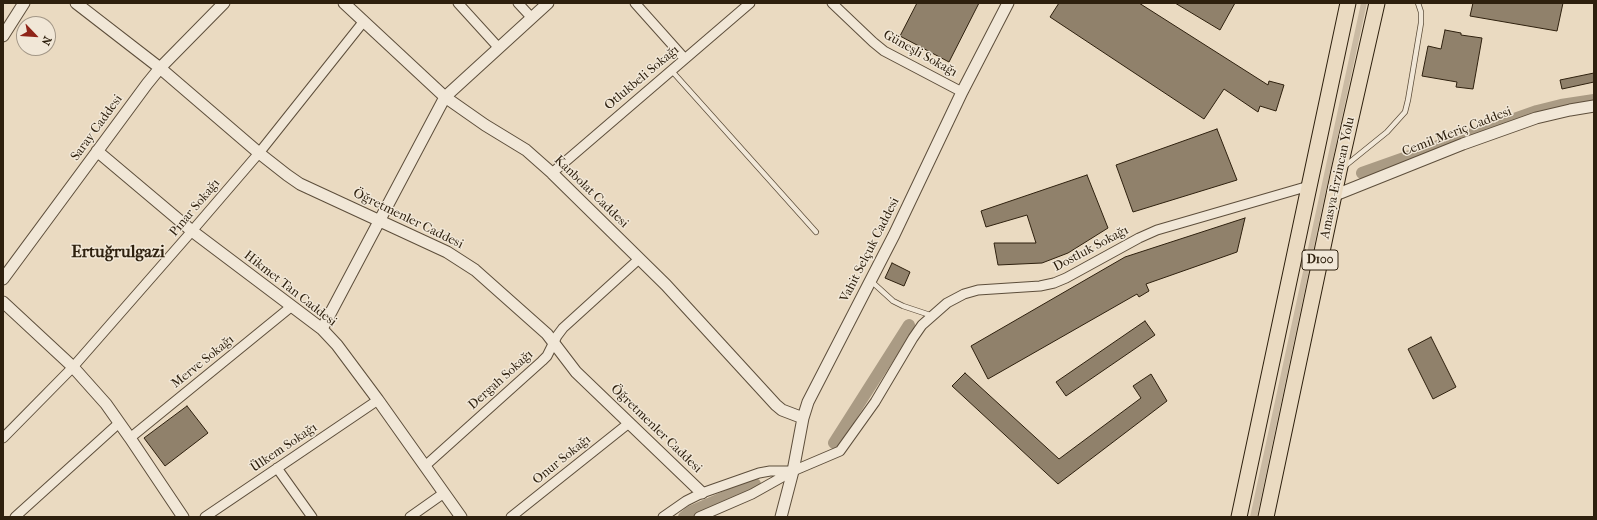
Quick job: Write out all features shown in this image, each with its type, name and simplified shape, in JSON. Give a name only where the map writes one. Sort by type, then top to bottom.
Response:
[{"type":"highway","name":"Amasya-Erzincan Yolu","points":[[1239,517],[1348,3]]},
{"type":"highway","name":"Amasya-Erzincan Yolu","points":[[1266,517],[1333,196],[1377,3]]},
{"type":"street","points":[[3,36],[24,3]]},
{"type":"street","name":"Öğretmenler Caddesi","points":[[76,3],[160,68],[258,153],[300,184],[447,252],[476,270],[547,334],[576,372],[702,493]]},
{"type":"street","name":"Saray Caddesi","points":[[3,279],[160,68],[224,3]]},
{"type":"street","name":"Kanbolat Caddesi","points":[[344,3],[445,98],[526,150],[552,173],[691,312],[776,405],[782,410],[803,418]]},
{"type":"street","points":[[458,3],[498,47]]},
{"type":"street","points":[[518,3],[531,17]]},
{"type":"street","points":[[322,329],[445,98],[498,47],[548,3]]},
{"type":"street","points":[[635,3],[685,59]]},
{"type":"street","name":"Otlukbeli Sokağı","points":[[552,173],[750,3]]},
{"type":"street","name":"Güneşli Sokağı","points":[[832,3],[872,42],[962,92]]},
{"type":"street","name":"Vahit Selçuk Caddesi","points":[[781,517],[793,471],[803,418],[808,402],[871,281],[962,92],[1008,3]]},
{"type":"street","name":"Pınar Sokağı","points":[[3,438],[74,367],[192,231],[258,153],[364,21]]},
{"type":"street","name":"Cemil Meriç Caddesi","points":[[1333,196],[1522,123],[1570,110],[1594,106]]},
{"type":"street","name":"Hikmet Tan Caddesi","points":[[97,151],[192,231],[322,329],[337,345],[378,400],[461,517]]},
{"type":"street","name":"Dostluk Sokağı","points":[[699,517],[752,494],[793,471],[840,451],[875,402],[922,325],[947,303],[964,294],[978,290],[1040,286],[1054,283],[1066,278],[1138,238],[1157,230],[1309,186]]},
{"type":"street","name":"Dergah Sokağı","points":[[425,466],[542,361],[550,351],[560,332],[572,319],[639,259]]},
{"type":"street","points":[[3,302],[74,367],[106,404],[183,517]]},
{"type":"street","name":"Merve Sokağı","points":[[130,438],[292,306]]},
{"type":"street","name":"Ülkem Sokağı","points":[[205,517],[378,400]]},
{"type":"street","points":[[15,517],[119,423]]},
{"type":"street","name":"Onur Sokağı","points":[[511,517],[628,423]]},
{"type":"street","points":[[276,468],[312,517]]},
{"type":"street","name":"Dostluk Sokağı","points":[[663,517],[686,501],[702,493],[759,473],[770,471],[793,471]]},
{"type":"street","points":[[410,517],[444,493]]},
{"type":"lane","points":[[1339,171],[1387,132],[1405,112],[1421,23],[1421,12],[1418,3]]},
{"type":"lane","points":[[671,70],[816,232]]},
{"type":"lane","points":[[871,281],[893,300],[903,306],[933,316]]},
{"type":"shaded area","points":[[1361,3],[1367,3],[1257,517],[1250,517]]},
{"type":"building","points":[[917,3],[979,3],[949,62],[900,36]]},
{"type":"building","points":[[1059,3],[1139,3],[1268,85],[1269,81],[1284,85],[1276,111],[1260,106],[1258,112],[1224,89],[1204,119],[1050,17]]},
{"type":"building","points":[[1175,3],[1235,3],[1220,30]]},
{"type":"building","points":[[1473,3],[1563,3],[1557,31],[1470,16]]},
{"type":"building","points":[[1445,30],[1461,33],[1461,35],[1482,38],[1473,89],[1456,87],[1457,82],[1422,76],[1428,46],[1441,49]]},
{"type":"building","points":[[1594,73],[1594,82],[1562,89],[1560,80]]},
{"type":"building","points":[[1217,129],[1237,180],[1133,212],[1116,165]]},
{"type":"building","points":[[1087,175],[1108,228],[1068,253],[1042,263],[998,265],[994,243],[1036,243],[1027,215],[986,227],[981,211]]},
{"type":"building","points":[[1245,218],[1237,252],[1146,284],[1149,291],[1139,297],[1137,294],[988,379],[971,346],[1125,257]]},
{"type":"building","points":[[892,263],[910,272],[904,286],[885,278]]},
{"type":"building","points":[[1145,321],[1155,335],[1066,396],[1056,382]]},
{"type":"building","points":[[1431,337],[1456,387],[1433,399],[1408,349]]},
{"type":"building","points":[[965,373],[1059,459],[1141,398],[1133,386],[1151,374],[1167,401],[1058,484],[952,386]]},
{"type":"building","points":[[187,406],[208,433],[165,466],[144,438]]},
{"type":"waterway","points":[[1362,173],[1537,111],[1561,105],[1594,100]]},
{"type":"waterway","points":[[834,443],[909,325]]},
{"type":"waterway","points":[[684,517],[690,512],[755,484]]},
{"type":"district","name":"Ertuğrulgazi","points":[[118,253]]}]
